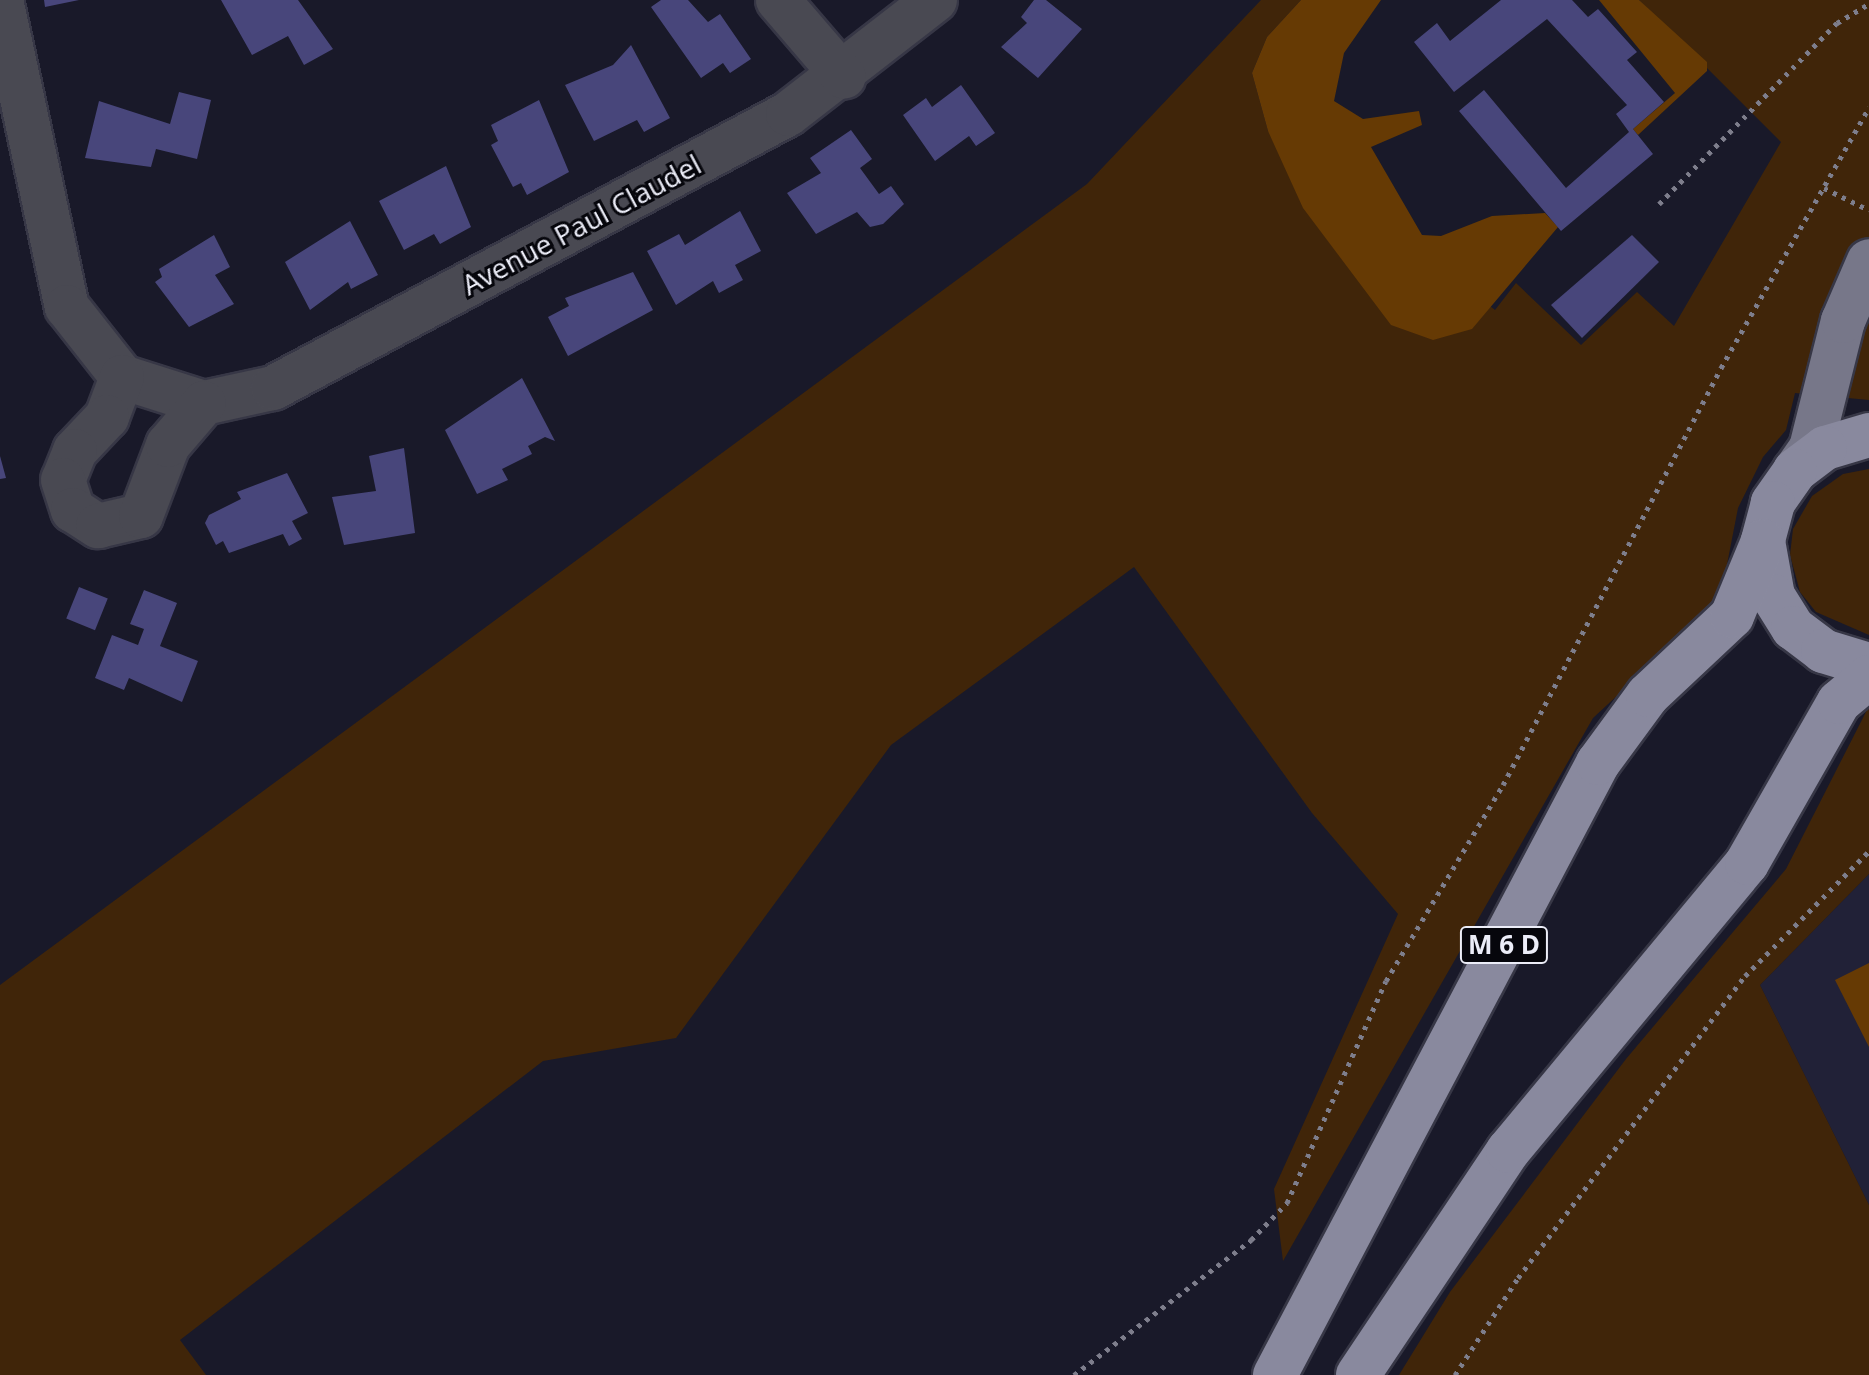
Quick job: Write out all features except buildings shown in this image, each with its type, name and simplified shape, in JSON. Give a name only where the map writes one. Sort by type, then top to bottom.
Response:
[{"type":"highway","points":[[1865,436],[1825,448],[1795,471],[1773,503],[1763,541],[1773,596],[1793,628],[1823,651],[1869,665]]},
{"type":"highway","name":"M 6 D","points":[[1275,1375],[1598,763],[1648,695],[1732,616],[1763,541]]},
{"type":"highway","points":[[1358,1375],[1508,1151],[1747,863],[1839,702],[1869,677]]},
{"type":"main road","points":[[1795,471],[1811,448],[1824,407],[1843,321],[1869,261]]},
{"type":"main road","points":[[1824,407],[1836,425],[1865,436]]},
{"type":"street","name":"Avenue Paul Claudel","points":[[1,0],[57,282],[89,344],[122,377],[204,403],[273,388],[788,114],[844,77],[935,0]]},
{"type":"street","points":[[778,0],[844,77]]},
{"type":"street","points":[[122,377],[107,417],[75,451],[63,480],[73,510],[98,526],[141,516],[168,445],[204,403]]},
{"type":"path","points":[[1659,204],[1837,23],[1869,4]]},
{"type":"path","points":[[1074,1375],[1251,1240],[1287,1203],[1386,981],[1503,785],[1869,107]]},
{"type":"path","points":[[1824,188],[1869,210]]},
{"type":"path","points":[[1455,1375],[1518,1278],[1745,976],[1869,851]]},
{"type":"shaded area","points":[[1261,0],[1301,0],[1267,37],[1252,73],[1268,131],[1495,310],[1516,283],[1581,345],[1637,292],[1674,326],[1781,142],[1639,0],[1869,0],[1869,400],[1795,393],[1786,430],[1763,457],[1738,508],[1723,585],[1700,619],[1593,718],[1283,1261],[1274,1189],[1398,914],[1312,813],[1134,567],[891,745],[676,1038],[543,1061],[180,1340],[206,1375],[0,1375],[0,985],[1087,184]]},
{"type":"shaded area","points":[[1301,0],[1381,0],[1344,53],[1334,101],[1363,119],[1419,111],[1422,125],[1371,147],[1422,235],[1441,236],[1492,216],[1545,213],[1558,227],[1472,329],[1433,340],[1391,325],[1303,208],[1268,131],[1252,73],[1267,37]]},
{"type":"shaded area","points":[[1599,0],[1639,0],[1707,62],[1707,71],[1638,135],[1633,129],[1675,93]]},
{"type":"shaded area","points":[[1869,469],[1869,635],[1816,612],[1800,592],[1790,555],[1793,529],[1812,496],[1843,474]]},
{"type":"shaded area","points":[[1869,706],[1869,874],[1760,985],[1869,1205],[1869,1375],[1399,1375],[1450,1292],[1626,1059],[1786,869]]},
{"type":"shaded area","points":[[1869,874],[1869,1205],[1760,985]]},
{"type":"shaded area","points":[[1869,963],[1869,1047],[1835,980]]}]
